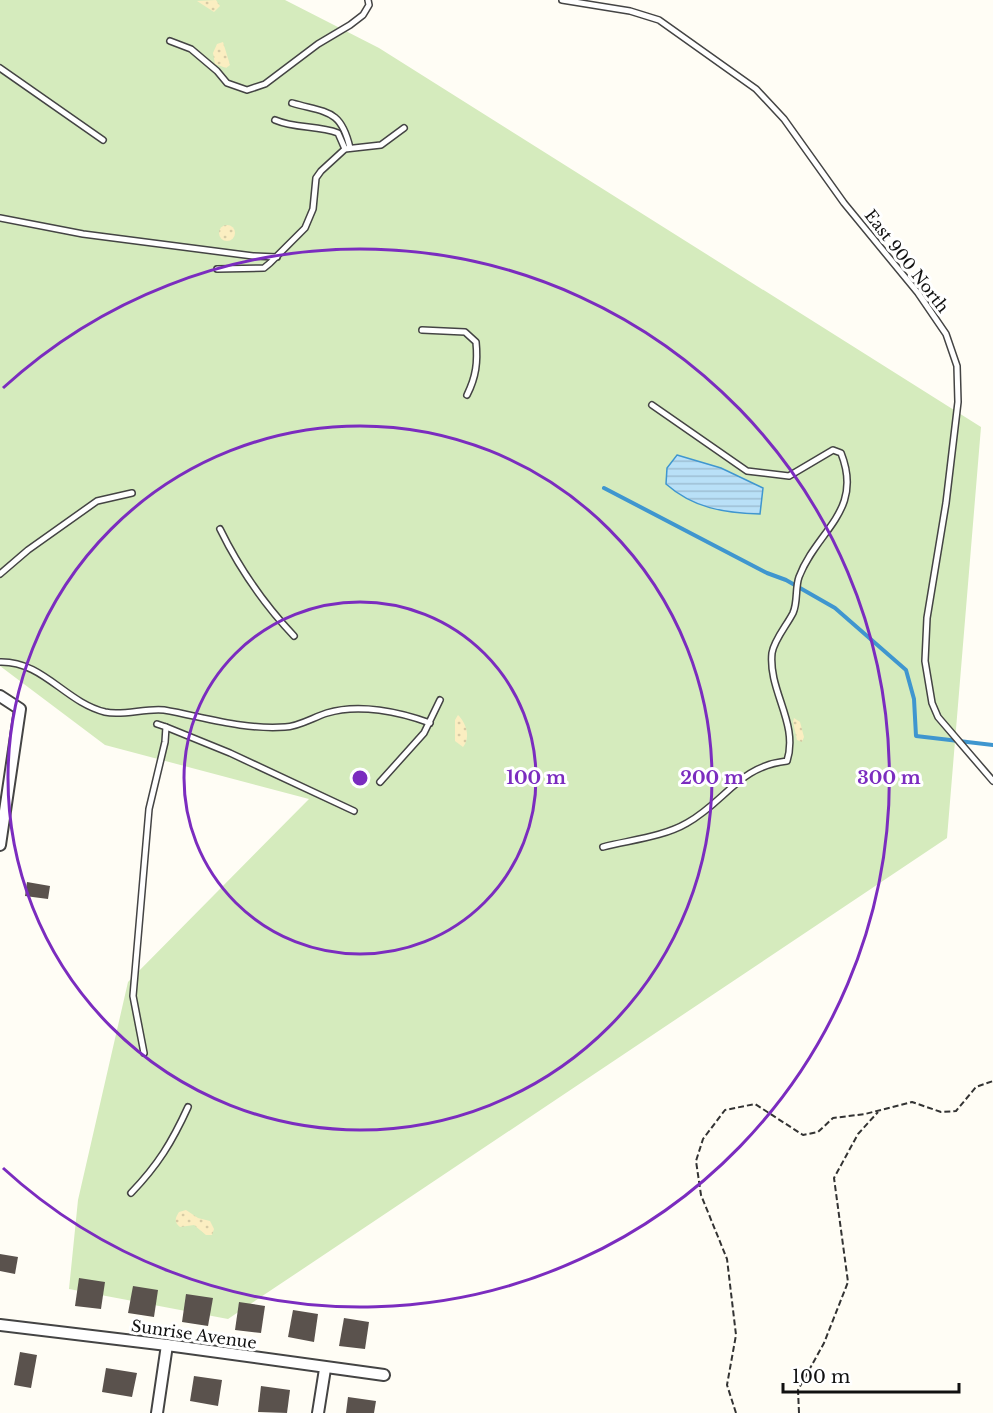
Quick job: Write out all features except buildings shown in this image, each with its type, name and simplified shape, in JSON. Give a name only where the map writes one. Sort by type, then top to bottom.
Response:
[{"type":"street","points":[[0,696],[20,709],[0,845]]},
{"type":"street","name":"Sunrise Avenue","points":[[0,1325],[384,1375]]},
{"type":"street","points":[[157,1413],[167,1345]]},
{"type":"street","points":[[318,1413],[325,1369]]},
{"type":"lane","points":[[170,41],[191,49],[217,71],[226,83],[247,90],[265,84],[318,44],[351,25],[363,15],[369,4],[368,0]]},
{"type":"lane","name":"East 900 North","points":[[562,0],[630,11],[659,20],[756,89],[784,119],[844,203],[918,293],[946,334],[957,366],[958,402],[927,618],[925,661],[932,703],[938,717],[993,781]]},
{"type":"lane","points":[[0,68],[103,140]]},
{"type":"lane","points":[[292,102],[333,115],[344,125],[348,149]]},
{"type":"lane","points":[[275,120],[287,125],[326,128],[338,133],[348,149]]},
{"type":"lane","points":[[217,269],[264,268],[278,257],[304,228],[313,209],[316,178],[348,149],[381,145],[405,128]]},
{"type":"lane","points":[[0,218],[83,234],[242,255],[278,257]]},
{"type":"lane","points":[[422,330],[465,332],[476,342],[478,359],[475,379],[467,396]]},
{"type":"lane","points":[[603,847],[684,825],[749,772],[787,760],[791,748],[788,718],[774,677],[772,652],[794,610],[799,577],[841,513],[847,495],[847,468],[842,453],[833,450],[789,476],[747,471],[652,405]]},
{"type":"lane","points":[[0,574],[28,550],[98,501],[132,493]]},
{"type":"lane","points":[[220,529],[237,563],[257,594],[294,636]]},
{"type":"lane","points":[[0,662],[13,662],[35,669],[82,702],[106,712],[162,710],[222,724],[287,728],[330,712],[353,709],[408,715],[430,723]]},
{"type":"lane","points":[[380,782],[424,733],[440,700]]},
{"type":"lane","points":[[158,724],[220,748],[354,811]]},
{"type":"lane","points":[[144,1053],[133,996],[149,809],[165,742],[166,727]]},
{"type":"lane","points":[[131,1193],[156,1167],[171,1144],[188,1107]]},
{"type":"path","points":[[736,1413],[727,1385],[736,1335],[726,1259],[701,1195],[696,1161],[703,1139],[725,1110],[755,1104],[803,1135],[818,1132],[833,1118],[912,1102],[941,1112],[956,1111],[976,1088],[993,1081]]},
{"type":"path","points":[[799,1413],[798,1390],[824,1343],[848,1282],[834,1178],[858,1134],[879,1110]]},
{"type":"green space","points":[[0,0],[285,0],[379,48],[981,427],[947,838],[228,1319],[69,1289],[78,1200],[128,982],[309,799],[105,745],[0,666]]},
{"type":"sand","points":[[216,0],[220,6],[214,12],[197,1]]},
{"type":"sand","points":[[223,42],[230,65],[226,68],[215,64],[213,53],[217,44]]},
{"type":"sand","points":[[227,225],[235,233],[227,241],[219,233]]},
{"type":"sand","points":[[458,715],[466,730],[467,739],[463,747],[455,741],[455,720]]},
{"type":"sand","points":[[794,718],[800,722],[804,737],[802,742],[797,740]]},
{"type":"sand","points":[[186,1210],[198,1218],[210,1221],[214,1229],[212,1235],[206,1235],[194,1225],[180,1227],[176,1220],[178,1214]]},
{"type":"water","points":[[677,455],[721,468],[763,488],[760,514],[710,508],[676,492],[666,484],[667,468]]},
{"type":"waterway","points":[[604,488],[767,573],[786,580],[835,608],[906,670],[914,699],[916,736],[993,745]]}]
